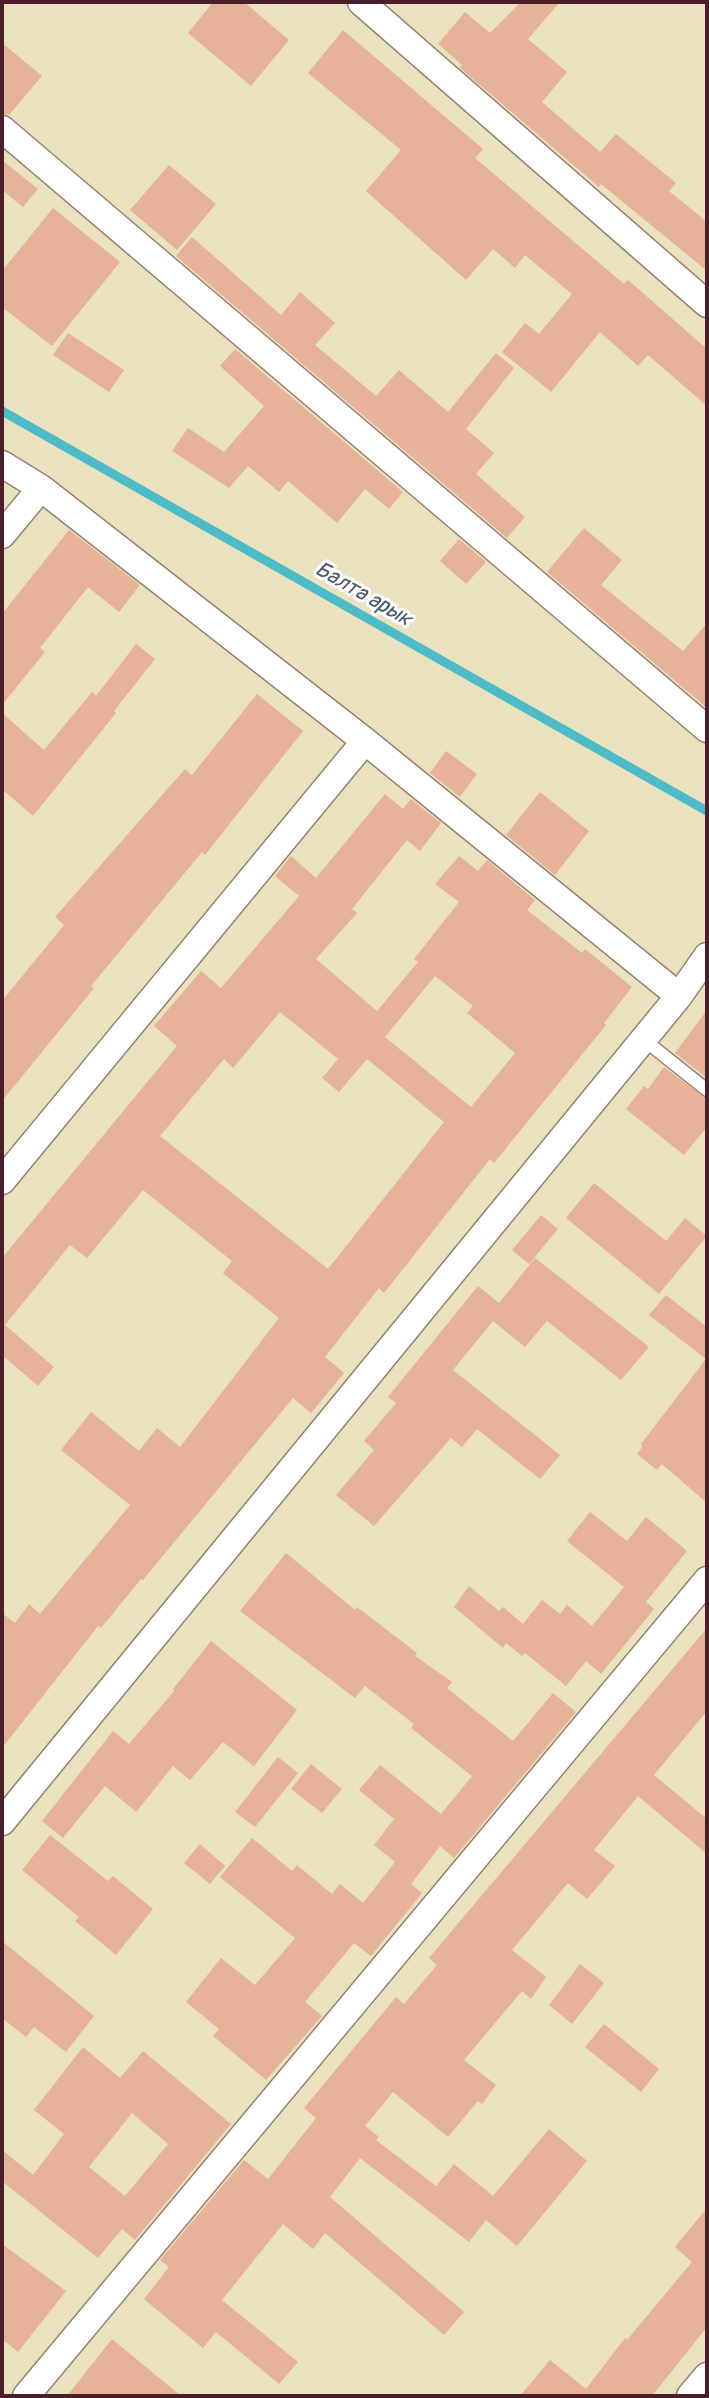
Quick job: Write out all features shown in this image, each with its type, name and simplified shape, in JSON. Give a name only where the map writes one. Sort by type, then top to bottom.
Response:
[{"type":"street","points":[[361,2],[707,304]]},
{"type":"street","points":[[2,129],[707,729]]},
{"type":"street","points":[[2,464],[41,488],[365,741],[679,996]]},
{"type":"street","points":[[2,535],[41,488]]},
{"type":"street","points":[[2,1181],[365,741]]},
{"type":"street","points":[[2,1822],[679,996],[707,956]]},
{"type":"street","points":[[26,2396],[707,1580]]},
{"type":"street","points":[[690,2396],[707,2376]]},
{"type":"lane","points":[[643,1039],[707,1090]]},
{"type":"building","points":[[213,2],[244,2],[289,40],[251,86],[188,33]]},
{"type":"building","points":[[521,2],[560,2],[528,39],[567,72],[542,102],[600,152],[616,134],[676,183],[669,191],[707,222],[707,271],[601,184],[599,187],[460,68],[462,65],[438,44],[465,12],[490,33]]},
{"type":"building","points":[[343,30],[483,149],[475,158],[624,284],[628,280],[707,349],[707,406],[648,355],[638,366],[600,332],[551,392],[502,352],[525,323],[539,334],[572,294],[525,255],[515,268],[493,249],[466,280],[366,191],[401,150],[308,73]]},
{"type":"building","points":[[2,43],[42,76],[9,115],[2,113]]},
{"type":"building","points":[[2,160],[38,189],[23,207],[2,190]]},
{"type":"building","points":[[169,165],[216,204],[177,250],[130,210]]},
{"type":"building","points":[[53,208],[120,262],[52,346],[2,307],[2,271]]},
{"type":"building","points":[[192,237],[281,315],[300,292],[335,323],[315,345],[376,396],[399,370],[448,412],[496,353],[514,368],[466,429],[494,453],[476,474],[525,517],[507,538],[176,256]]},
{"type":"building","points":[[68,333],[124,370],[109,392],[53,355]]},
{"type":"building","points":[[235,349],[403,492],[389,509],[365,489],[337,523],[288,481],[279,492],[248,466],[229,488],[172,451],[188,428],[224,452],[264,406],[220,366]]},
{"type":"building","points":[[584,528],[622,560],[601,585],[683,651],[707,623],[707,708],[547,572]]},
{"type":"building","points":[[69,530],[140,585],[119,612],[88,587],[40,648],[45,652],[2,705],[2,614]]},
{"type":"building","points":[[459,539],[486,562],[466,584],[440,561]]},
{"type":"building","points":[[136,644],[155,659],[33,816],[2,789],[2,713],[44,750],[92,692],[96,696]]},
{"type":"building","points":[[257,694],[303,731],[205,855],[202,852],[91,986],[94,988],[2,1101],[2,1001],[64,925],[55,917],[185,769],[192,775]]},
{"type":"building","points":[[446,751],[477,774],[460,797],[430,773]]},
{"type":"building","points":[[540,792],[589,831],[555,875],[506,835]]},
{"type":"building","points":[[385,794],[403,809],[411,799],[441,823],[420,851],[407,840],[352,909],[357,913],[316,959],[377,1011],[418,962],[414,959],[459,902],[435,884],[459,856],[478,871],[487,860],[535,900],[527,910],[582,953],[585,949],[632,987],[604,1023],[606,1025],[494,1163],[490,1159],[384,1293],[379,1288],[325,1357],[344,1373],[311,1413],[293,1398],[143,1580],[101,1628],[98,1626],[2,1748],[2,1613],[15,1623],[29,1604],[40,1614],[130,1505],[61,1450],[91,1412],[139,1451],[157,1428],[180,1447],[279,1318],[223,1273],[232,1261],[143,1190],[87,1258],[70,1245],[5,1325],[54,1367],[38,1386],[2,1355],[2,1258],[177,1046],[154,1026],[201,971],[221,988],[299,896],[275,876],[291,856],[316,878]],"holes":[[[435,976],[473,1006],[467,1013],[515,1053],[471,1107],[385,1037]],[[280,1012],[338,1059],[322,1078],[339,1092],[367,1059],[444,1122],[328,1269],[160,1136],[224,1059],[233,1068]]]},
{"type":"building","points":[[707,1010],[707,1078],[675,1053]]},
{"type":"building","points":[[664,1067],[707,1099],[707,1127],[684,1155],[626,1109],[644,1086],[648,1089]]},
{"type":"building","points":[[594,1183],[666,1241],[685,1218],[707,1236],[659,1294],[566,1218]]},
{"type":"building","points":[[541,1215],[558,1229],[529,1264],[512,1250]]},
{"type":"building","points":[[535,1258],[649,1347],[621,1380],[547,1321],[525,1347],[493,1321],[453,1370],[560,1455],[540,1479],[477,1429],[462,1447],[451,1438],[374,1526],[336,1495],[374,1450],[364,1441],[396,1403],[388,1397],[478,1286],[499,1303]]},
{"type":"building","points":[[666,1295],[707,1327],[707,1503],[662,1464],[657,1470],[637,1454],[643,1446],[641,1444],[706,1359],[649,1315]]},
{"type":"building","points":[[590,1512],[627,1541],[646,1517],[687,1551],[646,1602],[654,1609],[601,1674],[586,1661],[566,1686],[525,1653],[522,1656],[506,1643],[503,1648],[454,1607],[469,1586],[499,1611],[503,1607],[523,1624],[542,1600],[560,1614],[567,1605],[592,1626],[624,1587],[567,1541]]},
{"type":"building","points":[[286,1553],[355,1610],[357,1607],[417,1653],[415,1656],[452,1682],[447,1688],[513,1741],[553,1693],[576,1712],[454,1858],[440,1846],[411,1884],[422,1893],[371,1956],[354,1943],[305,2002],[322,2016],[266,2080],[213,2036],[219,2029],[186,2002],[221,1958],[255,1985],[295,1938],[220,1877],[252,1838],[292,1871],[297,1865],[332,1894],[340,1884],[363,1903],[395,1862],[374,1845],[394,1819],[359,1790],[380,1765],[441,1814],[472,1776],[411,1728],[414,1724],[365,1686],[355,1698],[240,1611]]},
{"type":"building","points":[[707,1628],[707,1711],[654,1775],[707,1819],[707,1854],[638,1796],[594,1850],[615,1866],[587,1899],[568,1883],[512,1950],[546,1977],[531,1999],[522,1991],[464,2060],[496,2085],[482,2104],[478,2101],[448,2137],[393,2092],[365,2126],[379,2137],[376,2140],[436,2186],[454,2164],[493,2196],[549,2129],[587,2161],[517,2246],[486,2220],[469,2242],[360,2158],[330,2197],[464,2312],[444,2335],[325,2233],[313,2249],[283,2224],[222,2300],[298,2362],[279,2384],[216,2332],[203,2348],[144,2299],[169,2267],[160,2260],[244,2160],[268,2179],[316,2118],[304,2108],[396,1997],[404,2004],[437,1965],[429,1958]]},
{"type":"building","points":[[211,1641],[297,1710],[254,1766],[223,1742],[190,1780],[173,1766],[136,1812],[105,1786],[63,1838],[42,1821],[113,1731],[129,1744]]},
{"type":"building","points":[[278,1757],[298,1773],[255,1827],[235,1812]]},
{"type":"building","points":[[311,1764],[342,1789],[322,1813],[291,1789]]},
{"type":"building","points":[[50,1835],[108,1881],[113,1876],[153,1909],[116,1955],[75,1921],[79,1917],[22,1870]]},
{"type":"building","points":[[200,1844],[225,1866],[210,1884],[184,1863]]},
{"type":"building","points":[[2,1941],[94,2016],[66,2052],[34,2027],[26,2037],[2,2018]]},
{"type":"building","points":[[580,1964],[604,1983],[572,2024],[549,2005]]},
{"type":"building","points":[[604,2024],[659,2069],[641,2092],[585,2047]]},
{"type":"building","points":[[83,2047],[120,2078],[143,2051],[231,2124],[135,2240],[122,2229],[98,2258],[2,2181],[2,2150],[33,2175],[64,2134],[34,2110]],"holes":[[[132,2113],[168,2144],[125,2196],[89,2167]]]},
{"type":"building","points":[[707,2208],[707,2327],[652,2396],[520,2396],[550,2360],[586,2389],[625,2338],[627,2340],[692,2262],[675,2247]]},
{"type":"building","points":[[2,2244],[66,2291],[18,2352],[2,2339]]},
{"type":"building","points":[[112,2339],[181,2396],[67,2396]]},
{"type":"waterway","name":"Балта арык","points":[[2,411],[707,811]]}]
